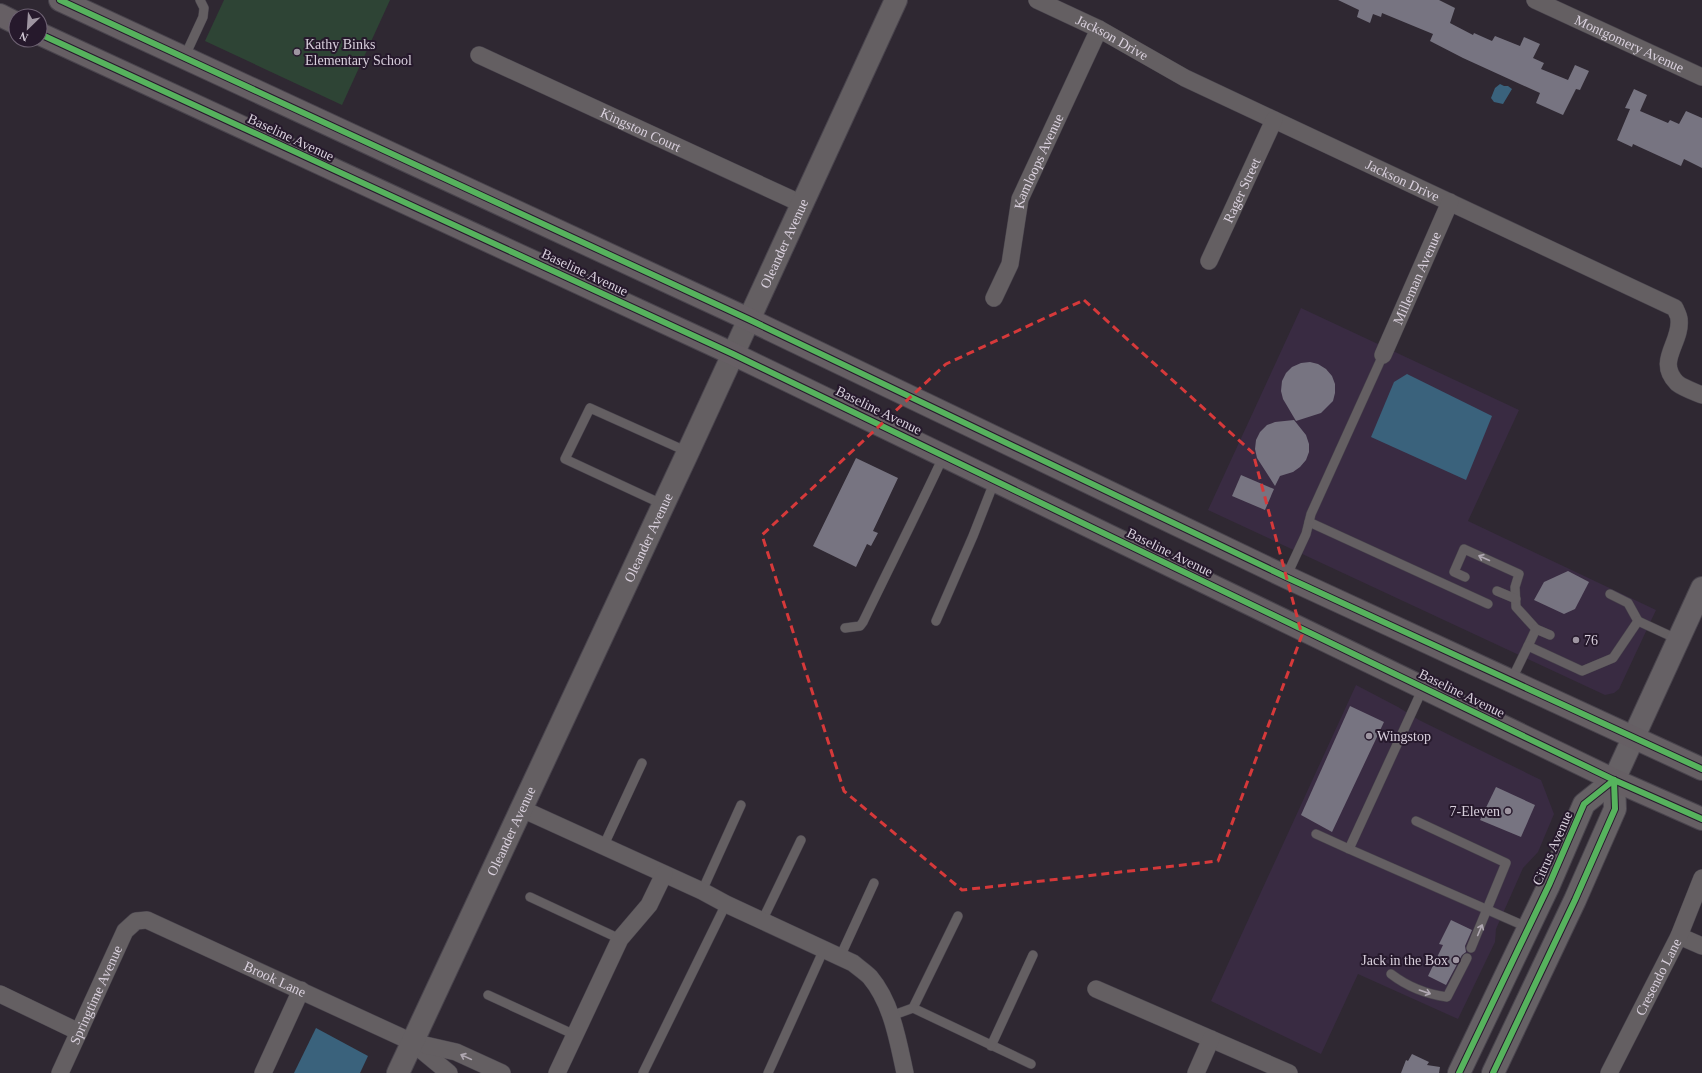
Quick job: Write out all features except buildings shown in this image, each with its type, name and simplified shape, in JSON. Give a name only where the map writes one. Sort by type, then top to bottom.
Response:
[{"type":"main road","name":"Baseline Avenue","points":[[60,0],[748,320],[1286,577],[1702,769]]},
{"type":"main road","name":"Baseline Avenue","points":[[48,38],[733,354],[1614,780],[1702,819]]},
{"type":"main road","name":"Citrus Avenue","points":[[1493,1073],[1575,900],[1613,813],[1614,780],[1702,588]]},
{"type":"main road","name":"Citrus Avenue","points":[[1459,1073],[1549,885],[1584,804],[1614,780]]},
{"type":"street","name":"Oleander Avenue","points":[[398,1073],[664,505],[896,0]]},
{"type":"street","name":"Jackson Drive","points":[[1037,0],[1099,29],[1185,78],[1675,308],[1680,319],[1677,336],[1667,360],[1671,374],[1678,384],[1702,395]]},
{"type":"street","name":"Montgomery Avenue","points":[[1535,0],[1702,77]]},
{"type":"street","name":"Kamloops Avenue","points":[[994,298],[1010,264],[1020,199],[1099,29]]},
{"type":"street","name":"Kingston Court","points":[[480,54],[802,204]]},
{"type":"street","name":"Rager Street","points":[[1209,261],[1274,120]]},
{"type":"street","name":"Milleman Avenue","points":[[1383,355],[1450,202]]},
{"type":"street","points":[[522,809],[702,891],[726,904],[854,963],[870,977],[891,1016],[905,1073]]},
{"type":"street","points":[[557,1073],[620,939],[649,905],[664,874]]},
{"type":"street","name":"Cresendo Lane","points":[[1608,1073],[1679,936],[1702,878]]},
{"type":"street","name":"Brook Lane","points":[[136,921],[147,920],[412,1042]]},
{"type":"street","name":"Springtime Avenue","points":[[60,1073],[125,931],[136,921]]},
{"type":"street","points":[[1679,936],[1702,946]]},
{"type":"street","points":[[1096,989],[1289,1073]]},
{"type":"street","points":[[263,1073],[301,990]]},
{"type":"street","points":[[0,994],[79,1032]]},
{"type":"street","points":[[1196,1073],[1211,1039]]},
{"type":"street","points":[[412,1042],[456,1052],[482,1069],[502,1073]]},
{"type":"street","points":[[412,1042],[449,1073]]},
{"type":"lane","points":[[184,58],[203,17],[204,8],[200,0]]},
{"type":"lane","points":[[1286,577],[1383,355]]},
{"type":"lane","points":[[664,505],[565,459],[590,408],[688,452]]},
{"type":"lane","points":[[845,628],[860,626],[863,622],[904,537],[920,509],[944,455]]},
{"type":"lane","points":[[936,620],[973,536],[995,480]]},
{"type":"lane","points":[[1309,522],[1488,604]]},
{"type":"lane","points":[[1465,577],[1454,572],[1464,549],[1519,574],[1515,587],[1516,607],[1536,629],[1550,635]]},
{"type":"lane","points":[[1497,591],[1516,599]]},
{"type":"lane","points":[[1610,594],[1628,603],[1638,621],[1679,640]]},
{"type":"lane","points":[[1528,646],[1582,671],[1612,658],[1638,621]]},
{"type":"lane","points":[[1511,681],[1536,629]]},
{"type":"lane","points":[[1349,849],[1423,688]]},
{"type":"lane","points":[[603,847],[642,763]]},
{"type":"lane","points":[[702,891],[741,805]]},
{"type":"lane","points":[[1416,821],[1506,863],[1471,948]]},
{"type":"lane","points":[[1316,834],[1528,928]]},
{"type":"lane","points":[[762,921],[801,840]]},
{"type":"lane","points":[[840,957],[874,883]]},
{"type":"lane","points":[[530,897],[620,939]]},
{"type":"lane","points":[[643,1073],[726,904]]},
{"type":"lane","points":[[891,1016],[913,1008],[958,916]]},
{"type":"lane","points":[[768,1073],[824,949]]},
{"type":"lane","points":[[991,1046],[1033,955]]},
{"type":"lane","points":[[1391,974],[1407,985],[1435,995],[1447,997],[1467,958]]},
{"type":"lane","points":[[488,995],[575,1035]]},
{"type":"lane","points":[[913,1008],[1031,1064]]},
{"type":"highlighted area","points":[[1084,300],[1253,453],[1302,635],[1218,861],[962,890],[844,791],[762,535],[946,364]]},
{"type":"shaded area","points":[[1301,308],[1519,410],[1468,521],[1656,610],[1619,689],[1614,693],[1605,695],[1208,510]]},
{"type":"shaded area","points":[[1356,685],[1419,720],[1541,780],[1554,814],[1538,852],[1523,868],[1496,929],[1495,942],[1458,1019],[1358,974],[1321,1054],[1211,1001]]},
{"type":"green space","name":"Kathy Binks Elementary School","points":[[224,0],[390,0],[342,105],[205,41]]},
{"type":"water","points":[[1500,84],[1508,86],[1512,89],[1503,104],[1494,102],[1491,98],[1495,88]]},
{"type":"water","points":[[1407,374],[1492,416],[1466,480],[1371,437],[1394,382]]},
{"type":"water","points":[[316,1028],[368,1056],[360,1073],[294,1073]]},
{"type":"cycle path","points":[[60,0],[748,319],[1286,577],[1702,769]]},
{"type":"cycle path","points":[[48,38],[733,354],[1614,780],[1702,819]]},
{"type":"cycle path","points":[[1459,1073],[1549,885],[1584,804],[1614,780]]},
{"type":"cycle path","points":[[1493,1073],[1575,900],[1615,809],[1614,780]]},
{"type":"place","name":"Kathy Binks Elementary School","points":[[297,52]]},
{"type":"place","name":"76","points":[[1576,640]]},
{"type":"place","name":"Wingstop","points":[[1369,736]]},
{"type":"place","name":"7-Eleven","points":[[1508,811]]},
{"type":"place","name":"Jack in the Box","points":[[1456,960]]}]
